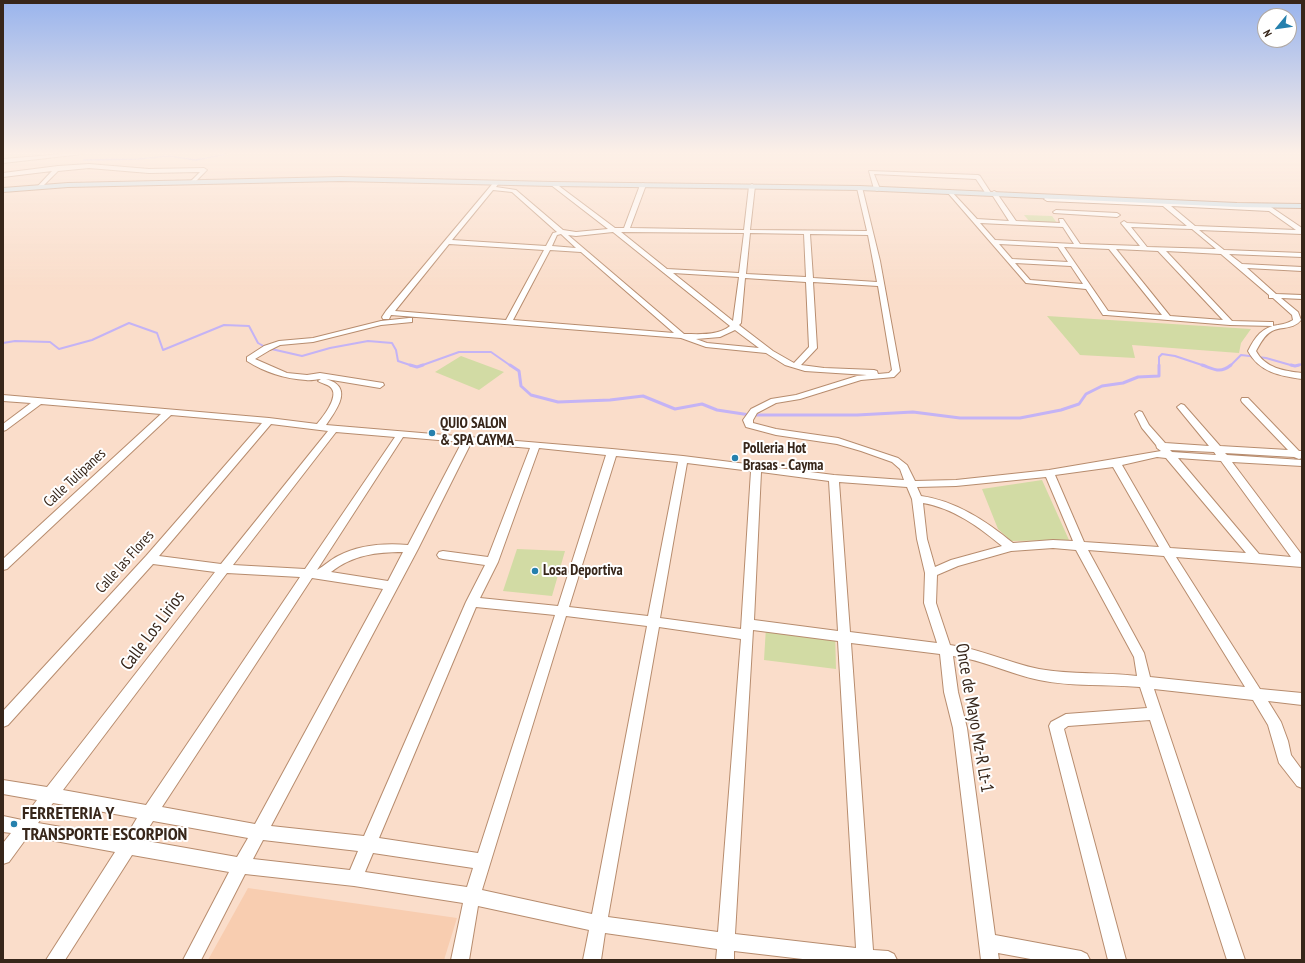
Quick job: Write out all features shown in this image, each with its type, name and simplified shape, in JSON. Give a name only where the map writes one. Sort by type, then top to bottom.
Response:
[{"type":"main road","points":[[1067,199],[1268,207],[1302,206]]},
{"type":"street","points":[[381,323],[484,199]]},
{"type":"street","points":[[528,199],[583,250],[682,336],[706,345],[769,352]]},
{"type":"street","points":[[573,199],[667,271],[735,327],[769,352],[795,366],[814,370],[860,371],[891,375],[896,371],[877,261],[862,199]]},
{"type":"street","points":[[626,230],[638,199]]},
{"type":"street","points":[[389,313],[682,336],[707,336],[721,334],[730,331],[737,323],[751,199]]},
{"type":"street","points":[[956,199],[1028,282],[1089,287]]},
{"type":"street","points":[[996,199],[1014,223]]},
{"type":"street","points":[[1047,199],[1078,245]]},
{"type":"street","points":[[1061,199],[1160,203],[1241,266],[1295,314],[1298,320],[1293,324],[1269,329],[1263,334],[1252,351],[1255,357],[1274,370],[1302,376]]},
{"type":"street","points":[[1108,202],[1146,249]]},
{"type":"street","points":[[1160,203],[1185,228],[1285,314],[1293,324]]},
{"type":"street","points":[[1268,207],[1302,231]]},
{"type":"street","points":[[1056,212],[1117,215]]},
{"type":"street","points":[[976,222],[1064,225]]},
{"type":"street","points":[[1126,225],[1302,231]]},
{"type":"street","points":[[508,323],[549,248],[555,234],[563,232],[576,234],[626,230],[870,233]]},
{"type":"street","points":[[795,366],[813,348],[807,233]]},
{"type":"street","points":[[448,242],[583,250]]},
{"type":"street","points":[[992,242],[1302,256]]},
{"type":"street","points":[[1059,244],[1106,313],[1230,323],[1270,324]]},
{"type":"street","points":[[1111,247],[1169,318]]},
{"type":"street","points":[[1161,250],[1230,323]]},
{"type":"street","points":[[1009,261],[1073,264]]},
{"type":"street","points":[[1230,266],[1302,269]]},
{"type":"street","points":[[667,271],[880,284]]},
{"type":"street","points":[[1264,296],[1302,297]]},
{"type":"street","points":[[320,427],[336,402],[339,393],[336,386],[330,382],[285,375],[250,359],[267,348],[279,343],[313,340],[381,323],[433,317]]},
{"type":"street","name":"Once de Mayo Mz-R Lt-1","points":[[891,375],[860,378],[797,398],[774,401],[754,411],[748,420],[749,425],[766,430],[787,434],[809,435],[838,441],[895,460],[904,467],[912,484],[917,499],[922,539],[931,573],[930,603],[936,625],[946,651],[951,692],[960,728],[990,960]]},
{"type":"street","points":[[307,378],[320,376],[380,385]]},
{"type":"street","points":[[3,398],[269,421],[334,429],[612,452],[683,459],[834,478],[912,484],[956,483],[1049,473],[1116,463],[1144,456],[1170,454],[1220,453],[1300,456]]},
{"type":"street","points":[[1245,400],[1300,456]]},
{"type":"street","points":[[3,428],[39,401]]},
{"type":"street","points":[[1181,407],[1220,453],[1302,562]]},
{"type":"street","name":"Calle Tulipanes","points":[[3,566],[168,413]]},
{"type":"street","points":[[1139,414],[1145,426],[1256,558]]},
{"type":"street","name":"Calle las Flores","points":[[3,721],[150,558],[269,421]]},
{"type":"street","name":"Calle Los Lirios","points":[[3,856],[224,568],[334,429]]},
{"type":"street","points":[[55,960],[150,812],[314,574],[402,434]]},
{"type":"street","points":[[192,960],[259,832],[392,586],[468,440]]},
{"type":"street","points":[[354,878],[472,602],[492,562],[536,445]]},
{"type":"street","points":[[1144,456],[1150,449],[1162,446],[1302,463]]},
{"type":"street","points":[[460,960],[472,896],[612,452]]},
{"type":"street","points":[[592,960],[683,459]]},
{"type":"street","points":[[1116,463],[1167,552],[1274,722],[1281,741],[1284,758],[1302,781]]},
{"type":"street","points":[[725,960],[747,630],[756,468]]},
{"type":"street","points":[[1049,473],[1080,546],[1140,657],[1145,682],[1155,714],[1236,960]]},
{"type":"street","points":[[834,478],[865,959]]},
{"type":"street","points":[[917,499],[941,504],[955,510],[989,530],[1011,546]]},
{"type":"street","points":[[931,573],[955,563],[1011,546],[1053,544],[1302,562]]},
{"type":"street","points":[[314,574],[340,559],[356,552],[391,547],[412,548]]},
{"type":"street","points":[[443,555],[492,562]]},
{"type":"street","points":[[150,558],[224,568],[314,574],[392,586]]},
{"type":"street","points":[[472,602],[563,610],[747,630],[844,637],[962,652],[1037,674],[1054,677],[1145,682],[1302,699]]},
{"type":"street","points":[[1117,960],[1056,726],[1066,720],[1155,714]]},
{"type":"street","points":[[3,787],[259,832],[368,844],[483,862]]},
{"type":"street","points":[[3,824],[129,845],[241,866],[354,878],[472,896],[598,924],[726,942],[865,959],[888,960]]},
{"type":"street","points":[[987,942],[1081,960]]},
{"type":"shaded area","points":[[248,888],[457,918],[444,960],[208,960]]},
{"type":"green space","points":[[1024,215],[1052,216],[1057,223],[1029,221]]},
{"type":"green space","points":[[1047,316],[1251,329],[1241,343],[1239,353],[1132,345],[1135,358],[1080,355]]},
{"type":"green space","points":[[461,356],[504,372],[479,390],[435,372]]},
{"type":"green space","points":[[1042,480],[1069,540],[1011,541],[998,529],[982,489]]},
{"type":"green space","name":"Losa Deportiva","points":[[517,549],[565,551],[552,596],[503,591]]},
{"type":"green space","points":[[766,627],[835,630],[836,669],[764,660]]},
{"type":"waterway","points":[[3,343],[15,341],[50,342],[59,349],[92,340],[129,323],[157,333],[163,350],[224,325],[249,326],[258,343],[267,348],[302,356],[330,348],[368,341],[392,343],[396,350],[398,361],[410,365]]},
{"type":"waterway","points":[[420,366],[459,352],[491,352],[511,366]]},
{"type":"waterway","points":[[510,365],[519,371],[521,386],[531,395],[558,402],[610,400],[643,396],[675,409],[702,404],[717,410],[750,415],[857,415],[913,412],[960,418],[1020,418],[1061,410],[1079,404],[1086,394],[1102,386],[1123,383],[1138,377],[1159,376],[1159,357],[1162,354],[1175,356],[1220,370],[1231,365]]},
{"type":"waterway","points":[[1231,365],[1241,355],[1266,358],[1294,366]]},
{"type":"waterway","points":[[410,365],[417,367],[420,366]]},
{"type":"waterway","points":[[1291,365],[1299,365]]},
{"type":"place","name":"QUIO SALON & SPA CAYMA","points":[[432,433]]},
{"type":"place","name":"Polleria Hot Brasas - Cayma","points":[[735,458]]},
{"type":"place","name":"Losa Deportiva","points":[[535,571]]},
{"type":"place","name":"FERRETERIA Y TRANSPORTE ESCORPION","points":[[14,824]]}]
